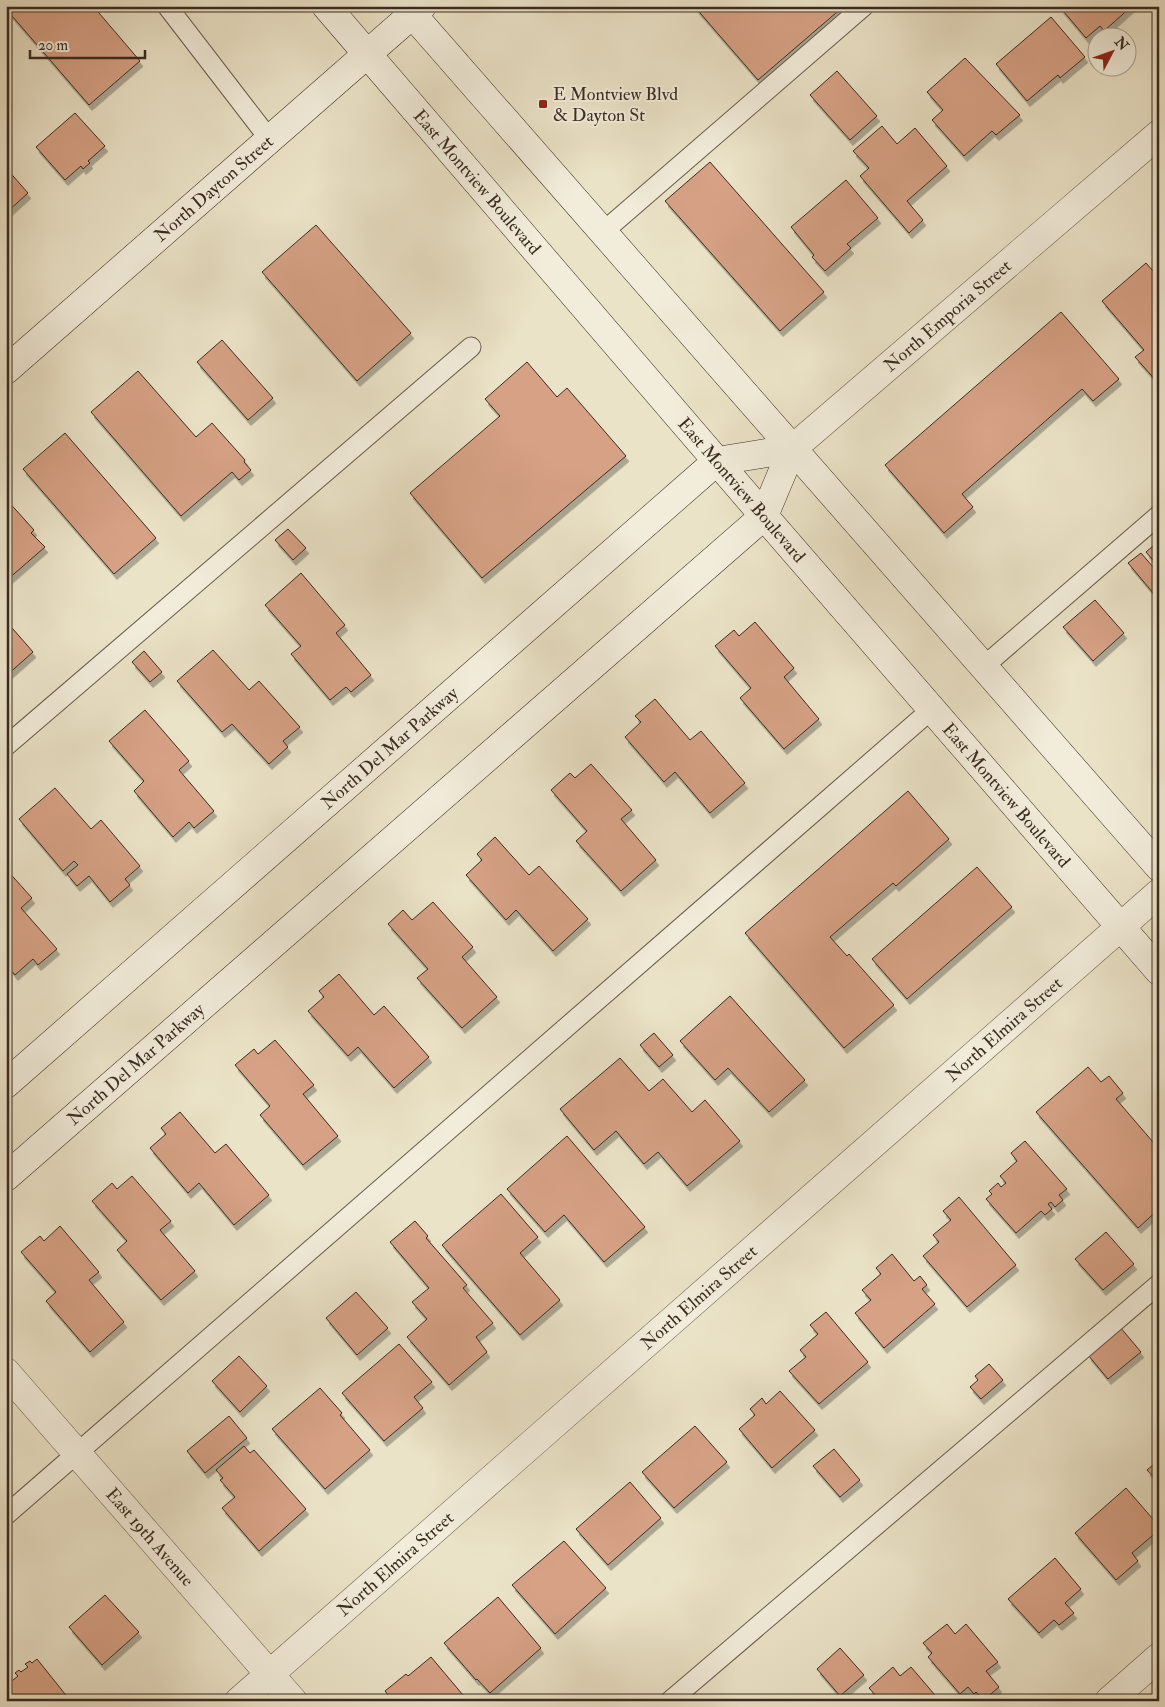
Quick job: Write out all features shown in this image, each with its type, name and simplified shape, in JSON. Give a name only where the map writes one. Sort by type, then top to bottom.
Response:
[{"type":"street","name":"East Montview Boulevard","points":[[326,6],[764,516],[1159,971]]},
{"type":"street","name":"North Dayton Street","points":[[6,370],[368,54],[413,9]]},
{"type":"street","points":[[413,9],[603,232],[1159,867]]},
{"type":"street","name":"North Emporia Street","points":[[764,516],[792,449],[1159,134]]},
{"type":"street","points":[[717,461],[792,449]]},
{"type":"street","name":"North Del Mar Parkway","points":[[6,1084],[717,461]]},
{"type":"street","name":"North Del Mar Parkway","points":[[6,1177],[764,516]]},
{"type":"street","name":"North Elmira Street","points":[[239,1701],[1159,893]]},
{"type":"street","name":"East 19th Avenue","points":[[6,1372],[293,1701]]},
{"type":"street","points":[[1109,1701],[1159,1657]]},
{"type":"lane","points":[[167,6],[270,140]]},
{"type":"lane","points":[[603,232],[864,6]]},
{"type":"lane","points":[[6,746],[470,348]]},
{"type":"lane","points":[[983,667],[1159,515]]},
{"type":"lane","points":[[6,1515],[932,709]]},
{"type":"lane","points":[[670,1701],[1159,1284]]},
{"type":"building","points":[[7,6],[93,6],[140,61],[89,105],[6,9]]},
{"type":"building","points":[[694,6],[844,6],[758,80]]},
{"type":"building","points":[[1059,6],[1132,6],[1107,28],[1102,28],[1100,26],[1098,28],[1088,28],[1088,36],[1086,38]]},
{"type":"building","points":[[1051,17],[1085,57],[1060,78],[1058,75],[1027,101],[996,64]]},
{"type":"building","points":[[965,58],[1020,115],[996,135],[992,131],[964,156],[932,120],[943,110],[927,92]]},
{"type":"building","points":[[837,71],[877,116],[850,140],[810,95]]},
{"type":"building","points":[[75,113],[105,146],[88,161],[90,163],[83,169],[81,166],[65,180],[36,147]]},
{"type":"building","points":[[882,126],[897,144],[915,128],[947,166],[907,201],[923,220],[909,233],[860,176],[869,168],[853,151]]},
{"type":"building","points":[[710,162],[824,292],[780,331],[665,201]]},
{"type":"building","points":[[6,168],[28,193],[6,213]]},
{"type":"building","points":[[846,180],[878,218],[847,244],[851,248],[825,271],[812,257],[814,255],[791,227]]},
{"type":"building","points":[[316,225],[411,333],[357,381],[262,272]]},
{"type":"building","points":[[1146,263],[1159,278],[1159,384],[1135,357],[1144,350],[1102,301]]},
{"type":"building","points":[[1061,312],[1119,379],[1093,401],[1082,389],[962,494],[973,507],[944,533],[885,465]]},
{"type":"building","points":[[222,340],[273,398],[248,420],[197,362]]},
{"type":"building","points":[[527,362],[557,397],[567,388],[626,456],[482,578],[410,493],[500,416],[485,399]]},
{"type":"building","points":[[138,371],[196,437],[212,423],[245,460],[244,462],[251,470],[239,480],[232,472],[181,516],[91,412]]},
{"type":"building","points":[[65,433],[156,538],[114,574],[23,469]]},
{"type":"building","points":[[6,499],[34,530],[31,533],[45,547],[7,580]]},
{"type":"building","points":[[288,529],[306,548],[293,560],[275,540]]},
{"type":"building","points":[[1159,541],[1159,567],[1146,552]]},
{"type":"building","points":[[1141,553],[1159,574],[1159,600],[1128,563]]},
{"type":"building","points":[[301,573],[345,625],[336,633],[371,675],[351,692],[346,687],[330,700],[291,654],[301,646],[265,605]]},
{"type":"building","points":[[1095,600],[1124,633],[1093,661],[1063,627]]},
{"type":"building","points":[[6,621],[33,652],[6,676]]},
{"type":"building","points":[[755,622],[794,668],[784,677],[819,719],[784,749],[740,698],[751,688],[715,646],[734,630],[739,636]]},
{"type":"building","points":[[213,650],[249,690],[259,681],[300,727],[283,741],[288,747],[269,764],[232,724],[222,732],[177,681]]},
{"type":"building","points":[[144,651],[162,672],[150,682],[132,662]]},
{"type":"building","points":[[655,699],[690,740],[701,731],[745,783],[710,813],[675,772],[664,782],[625,737],[641,722],[635,716]]},
{"type":"building","points":[[145,710],[189,761],[179,770],[214,811],[194,828],[189,822],[173,837],[134,791],[144,781],[109,741]]},
{"type":"building","points":[[591,764],[632,810],[621,819],[656,860],[621,891],[576,841],[587,831],[551,790],[570,773],[575,778]]},
{"type":"building","points":[[55,788],[91,829],[101,820],[140,866],[125,879],[130,885],[110,902],[89,876],[77,886],[67,874],[78,865],[74,861],[63,871],[19,819]]},
{"type":"building","points":[[908,791],[949,839],[896,886],[893,883],[830,937],[847,956],[849,954],[894,1005],[844,1048],[745,933]]},
{"type":"building","points":[[495,837],[529,875],[539,866],[588,919],[553,951],[516,910],[506,920],[466,875],[482,860],[477,854]]},
{"type":"building","points":[[977,867],[1012,907],[907,999],[872,959]]},
{"type":"building","points":[[6,869],[32,898],[21,908],[57,949],[38,965],[33,959],[15,975],[6,964]]},
{"type":"building","points":[[433,902],[473,947],[462,957],[497,997],[462,1028],[417,978],[428,969],[388,924],[403,910],[412,920]]},
{"type":"building","points":[[339,974],[374,1015],[384,1006],[429,1057],[394,1088],[358,1047],[348,1056],[308,1011],[324,997],[319,991]]},
{"type":"building","points":[[730,996],[805,1080],[769,1112],[728,1068],[715,1080],[680,1041]]},
{"type":"building","points":[[654,1033],[673,1055],[659,1067],[640,1045]]},
{"type":"building","points":[[275,1040],[314,1085],[303,1094],[338,1136],[303,1165],[260,1115],[270,1106],[235,1065],[254,1049],[258,1054]]},
{"type":"building","points":[[620,1058],[649,1091],[663,1079],[692,1112],[705,1100],[740,1141],[687,1186],[658,1152],[644,1164],[616,1131],[594,1150],[560,1109]]},
{"type":"building","points":[[1088,1067],[1101,1082],[1109,1076],[1123,1093],[1116,1099],[1159,1149],[1159,1209],[1138,1228],[1036,1112]]},
{"type":"building","points":[[180,1112],[215,1153],[226,1144],[269,1195],[234,1225],[199,1183],[188,1193],[150,1148],[166,1134],[161,1128]]},
{"type":"building","points":[[567,1136],[645,1227],[604,1262],[564,1215],[545,1232],[507,1189]]},
{"type":"building","points":[[1025,1141],[1067,1189],[1059,1195],[1063,1200],[1055,1207],[1051,1202],[1048,1204],[1052,1209],[1045,1215],[1041,1211],[1016,1233],[986,1199],[992,1194],[989,1191],[998,1183],[1001,1187],[1006,1183],[1000,1176],[1017,1161],[1011,1153]]},
{"type":"building","points":[[132,1176],[171,1221],[160,1230],[195,1271],[161,1300],[117,1250],[127,1241],[92,1201],[112,1183],[117,1189]]},
{"type":"building","points":[[501,1194],[538,1237],[520,1253],[560,1300],[520,1335],[442,1245]]},
{"type":"building","points":[[959,1197],[1016,1265],[967,1307],[923,1256],[939,1242],[933,1235],[951,1220],[943,1211]]},
{"type":"building","points":[[415,1221],[428,1236],[426,1238],[467,1285],[463,1288],[493,1323],[476,1337],[487,1352],[449,1385],[407,1337],[427,1319],[412,1302],[429,1288],[390,1242]]},
{"type":"building","points":[[60,1226],[99,1272],[89,1280],[124,1322],[90,1352],[46,1301],[56,1292],[21,1252],[40,1236],[44,1241]]},
{"type":"building","points":[[1106,1232],[1134,1264],[1103,1290],[1075,1259]]},
{"type":"building","points":[[892,1254],[914,1281],[920,1276],[927,1285],[922,1289],[935,1304],[884,1348],[855,1313],[871,1300],[862,1290],[881,1274],[876,1268]]},
{"type":"building","points":[[356,1292],[388,1328],[357,1355],[326,1318]]},
{"type":"building","points":[[826,1312],[868,1362],[819,1404],[789,1371],[806,1357],[800,1350],[818,1334],[810,1325]]},
{"type":"building","points":[[1120,1327],[1141,1352],[1108,1379],[1088,1355]]},
{"type":"building","points":[[399,1344],[432,1382],[414,1397],[423,1408],[384,1441],[342,1393]]},
{"type":"building","points":[[239,1356],[267,1386],[240,1412],[212,1381]]},
{"type":"building","points":[[989,1364],[1003,1380],[981,1399],[970,1387],[978,1380],[975,1376]]},
{"type":"building","points":[[320,1388],[370,1450],[325,1489],[272,1429]]},
{"type":"building","points":[[780,1391],[815,1430],[772,1468],[739,1429],[755,1415],[750,1409],[762,1398],[766,1404]]},
{"type":"building","points":[[229,1416],[247,1438],[205,1473],[187,1451]]},
{"type":"building","points":[[695,1426],[727,1462],[674,1508],[642,1472]]},
{"type":"building","points":[[244,1446],[250,1453],[254,1450],[306,1509],[259,1551],[222,1508],[235,1497],[220,1480],[223,1478],[216,1470]]},
{"type":"building","points":[[834,1449],[860,1480],[840,1497],[813,1466]]},
{"type":"building","points":[[1159,1460],[1159,1483],[1147,1470]]},
{"type":"building","points":[[630,1482],[661,1518],[608,1565],[576,1529]]},
{"type":"building","points":[[1126,1488],[1159,1526],[1159,1530],[1132,1553],[1138,1561],[1116,1580],[1075,1533]]},
{"type":"building","points":[[564,1541],[606,1588],[555,1634],[512,1585]]},
{"type":"building","points":[[1055,1558],[1081,1589],[1065,1603],[1074,1613],[1059,1625],[1054,1620],[1039,1633],[1008,1599]]},
{"type":"building","points":[[105,1595],[139,1632],[102,1665],[69,1627]]},
{"type":"building","points":[[498,1597],[541,1648],[490,1693],[476,1680],[444,1643]]},
{"type":"building","points":[[947,1624],[955,1634],[966,1624],[998,1662],[986,1671],[999,1687],[984,1700],[976,1692],[974,1694],[968,1687],[960,1694],[928,1657],[932,1653],[923,1643]]},
{"type":"building","points":[[840,1648],[864,1675],[840,1696],[817,1669]]},
{"type":"building","points":[[431,1657],[468,1701],[393,1701],[385,1691],[406,1674],[408,1676]]},
{"type":"building","points":[[37,1659],[69,1699],[67,1701],[9,1701],[6,1698],[6,1682],[8,1684],[18,1676],[15,1673],[19,1670],[21,1672],[28,1667],[25,1664],[30,1661],[32,1663]]},
{"type":"building","points":[[893,1667],[900,1676],[911,1667],[940,1701],[874,1701],[877,1697],[869,1688]]},
{"type":"building","points":[[587,1695],[591,1701],[580,1701]]},
{"type":"place","name":"E Montview Blvd & Dayton St","points":[[543,104]]}]
